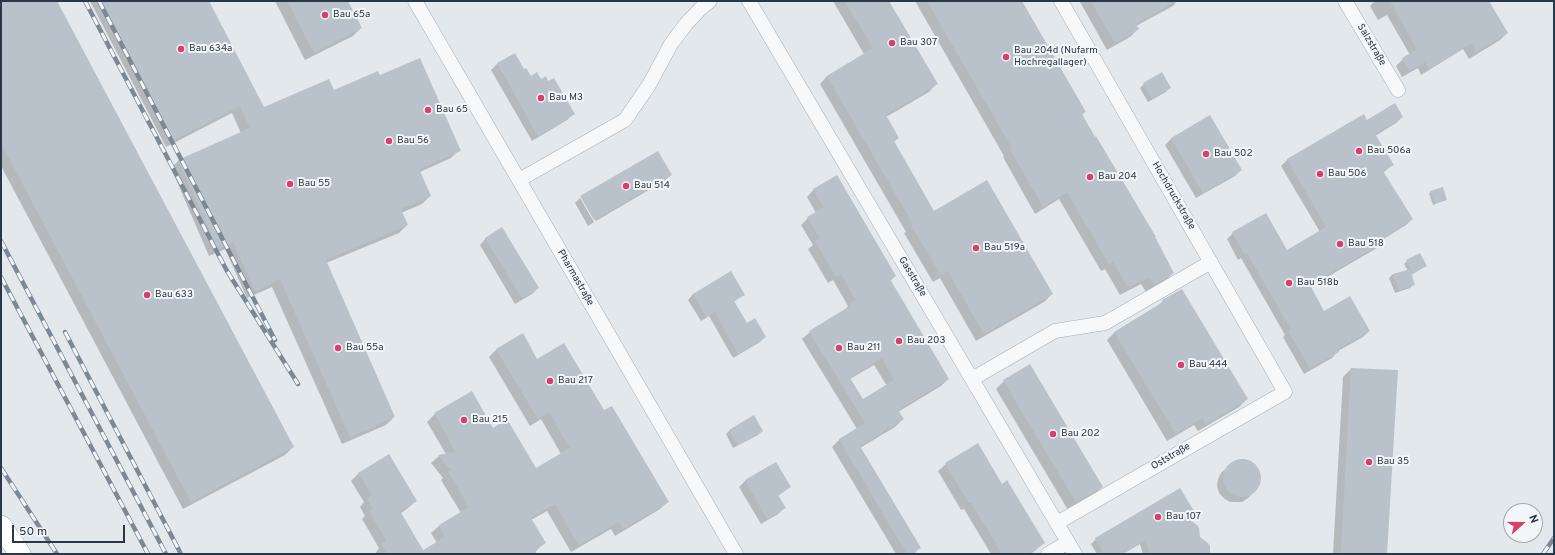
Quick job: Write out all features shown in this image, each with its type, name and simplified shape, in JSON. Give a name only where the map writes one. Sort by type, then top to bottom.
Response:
[{"type":"main road","points":[[1,526],[20,554]]},
{"type":"street","name":"Pharmastraße","points":[[415,1],[736,554]]},
{"type":"street","points":[[519,180],[626,120],[672,44],[686,24],[710,1]]},
{"type":"street","name":"Gasstraße","points":[[749,1],[1071,548]]},
{"type":"street","name":"Hochdruckstraße","points":[[1061,1],[1285,392]]},
{"type":"street","name":"Salzstraße","points":[[1345,1],[1398,90]]},
{"type":"street","points":[[972,379],[1055,331],[1105,323],[1211,262]]},
{"type":"street","name":"Oststraße","points":[[1057,523],[1285,392]]},
{"type":"street","points":[[1048,554],[1071,548]]},
{"type":"building","name":"Bau 633","points":[[1,1],[57,1],[294,447],[191,502],[1,143]]},
{"type":"building","points":[[102,1],[209,1],[264,107],[329,79],[334,90],[378,71],[380,75],[420,58],[461,151],[419,169],[431,196],[401,209],[408,225],[326,260],[395,417],[350,437],[280,279],[255,291],[233,242],[218,249],[178,160],[250,128],[240,106],[174,140]]},
{"type":"building","name":"Bau 65a","points":[[287,1],[348,1],[362,28],[314,53]]},
{"type":"building","points":[[845,1],[889,1],[938,84],[886,115],[899,138],[894,141],[934,211],[987,180],[1053,294],[984,334],[948,271],[941,275],[827,76],[873,48]]},
{"type":"building","points":[[927,1],[1022,1],[1086,112],[1082,114],[1156,237],[1174,273],[1154,285],[1149,277],[1128,287],[1113,262],[1109,264],[1067,192],[1043,207],[1010,149],[1012,148]]},
{"type":"building","points":[[1091,1],[1176,1],[1136,24],[1139,29],[1115,43]]},
{"type":"building","points":[[1390,1],[1489,1],[1508,33],[1476,52],[1471,43],[1429,69],[1425,62],[1410,71],[1402,58],[1417,49]]},
{"type":"building","name":"Bau M3","points":[[515,53],[524,69],[526,68],[531,76],[537,72],[541,79],[546,76],[548,81],[554,78],[575,114],[538,136],[497,63]]},
{"type":"building","points":[[1162,72],[1171,88],[1152,99],[1143,83]]},
{"type":"building","points":[[1395,103],[1403,117],[1375,134],[1394,165],[1383,171],[1413,219],[1382,239],[1384,242],[1310,285],[1324,311],[1350,296],[1370,331],[1338,349],[1339,352],[1310,368],[1288,331],[1291,329],[1247,253],[1245,255],[1232,232],[1266,213],[1287,250],[1326,227],[1287,159],[1364,114],[1367,120]]},
{"type":"building","name":"Bau 502","points":[[1210,115],[1242,170],[1203,193],[1171,138]]},
{"type":"building","name":"Bau 514","points":[[658,151],[672,175],[594,220],[580,196]]},
{"type":"building","points":[[837,175],[896,276],[890,279],[949,379],[898,410],[904,419],[860,446],[921,548],[911,554],[907,554],[839,439],[865,423],[809,331],[850,306],[849,304],[856,300],[841,274],[836,277],[815,241],[820,238],[807,217],[824,207],[813,189]],"holes":[[[882,358],[894,380],[863,399],[850,378]]]},
{"type":"building","points":[[1443,187],[1447,200],[1435,204],[1430,191]]},
{"type":"building","points":[[502,227],[539,288],[522,298],[485,238]]},
{"type":"building","points":[[1420,253],[1427,266],[1413,273],[1406,260]]},
{"type":"building","points":[[1410,269],[1415,285],[1399,290],[1393,274]]},
{"type":"building","points":[[731,271],[745,295],[734,301],[747,323],[755,318],[766,337],[738,354],[715,312],[706,317],[693,294]]},
{"type":"building","name":"Bau 444","points":[[1182,289],[1248,399],[1206,424],[1202,418],[1176,434],[1114,332],[1163,302],[1162,300]]},
{"type":"building","points":[[523,333],[537,359],[564,343],[604,410],[612,406],[669,502],[623,529],[619,522],[579,545],[555,504],[531,518],[546,543],[535,550],[537,554],[387,554],[381,544],[387,541],[369,511],[373,509],[367,498],[372,495],[358,473],[389,454],[417,501],[400,511],[423,550],[445,537],[439,525],[469,507],[448,471],[451,470],[438,455],[456,452],[434,413],[472,391],[493,428],[507,419],[536,468],[570,448],[549,412],[538,419],[496,349]]},
{"type":"building","name":"Bau 202","points":[[1030,364],[1103,487],[1076,502],[1003,380]]},
{"type":"building","name":"Bau 35","points":[[1351,368],[1398,370],[1387,554],[1341,554]]},
{"type":"building","points":[[754,415],[763,431],[738,445],[729,430]]},
{"type":"building","points":[[978,443],[1002,484],[1007,480],[1045,543],[1027,554],[1002,554],[971,502],[969,503],[945,463]]},
{"type":"building","points":[[1238,459],[1246,459],[1256,464],[1260,471],[1260,485],[1256,492],[1246,497],[1238,497],[1228,492],[1226,489],[1223,482],[1223,474],[1228,464],[1231,462]]},
{"type":"building","points":[[776,462],[791,487],[778,495],[786,508],[767,519],[745,480]]},
{"type":"building","name":"Bau 107","points":[[1180,488],[1194,511],[1185,516],[1199,528],[1200,537],[1210,546],[1210,554],[1150,554],[1145,540],[1121,554],[1104,554],[1095,538]]},
{"type":"railway","points":[[85,1],[227,271],[298,384]]},
{"type":"railway","points":[[99,1],[275,340]]},
{"type":"railway","points":[[1,241],[166,554]]},
{"type":"railway","points":[[1,277],[148,554]]},
{"type":"railway","points":[[65,332],[181,554]]},
{"type":"railway","points":[[1,468],[57,554]]},
{"type":"railway","points":[[1543,554],[1554,538]]},
{"type":"place","name":"Bau 65a","points":[[325,15]]},
{"type":"place","name":"Bau 307","points":[[892,43]]},
{"type":"place","name":"Bau 634a","points":[[181,49]]},
{"type":"place","name":"Bau 204d (Nufarm Hochregallager)","points":[[1006,57]]},
{"type":"place","name":"Bau M3","points":[[541,98]]},
{"type":"place","name":"Bau 65","points":[[428,110]]},
{"type":"place","name":"Bau 56","points":[[389,141]]},
{"type":"place","name":"Bau 506a","points":[[1359,151]]},
{"type":"place","name":"Bau 502","points":[[1206,154]]},
{"type":"place","name":"Bau 506","points":[[1320,174]]},
{"type":"place","name":"Bau 204","points":[[1090,177]]},
{"type":"place","name":"Bau 55","points":[[290,184]]},
{"type":"place","name":"Bau 514","points":[[626,186]]},
{"type":"place","name":"Bau 518","points":[[1340,244]]},
{"type":"place","name":"Bau 519a","points":[[976,248]]},
{"type":"place","name":"Bau 518b","points":[[1289,283]]},
{"type":"place","name":"Bau 633","points":[[147,295]]},
{"type":"place","name":"Bau 203","points":[[899,341]]},
{"type":"place","name":"Bau 55a","points":[[338,348]]},
{"type":"place","name":"Bau 211","points":[[839,348]]},
{"type":"place","name":"Bau 444","points":[[1181,365]]},
{"type":"place","name":"Bau 217","points":[[550,381]]},
{"type":"place","name":"Bau 215","points":[[464,420]]},
{"type":"place","name":"Bau 202","points":[[1053,434]]},
{"type":"place","name":"Bau 35","points":[[1369,462]]},
{"type":"place","name":"Bau 107","points":[[1158,517]]}]
